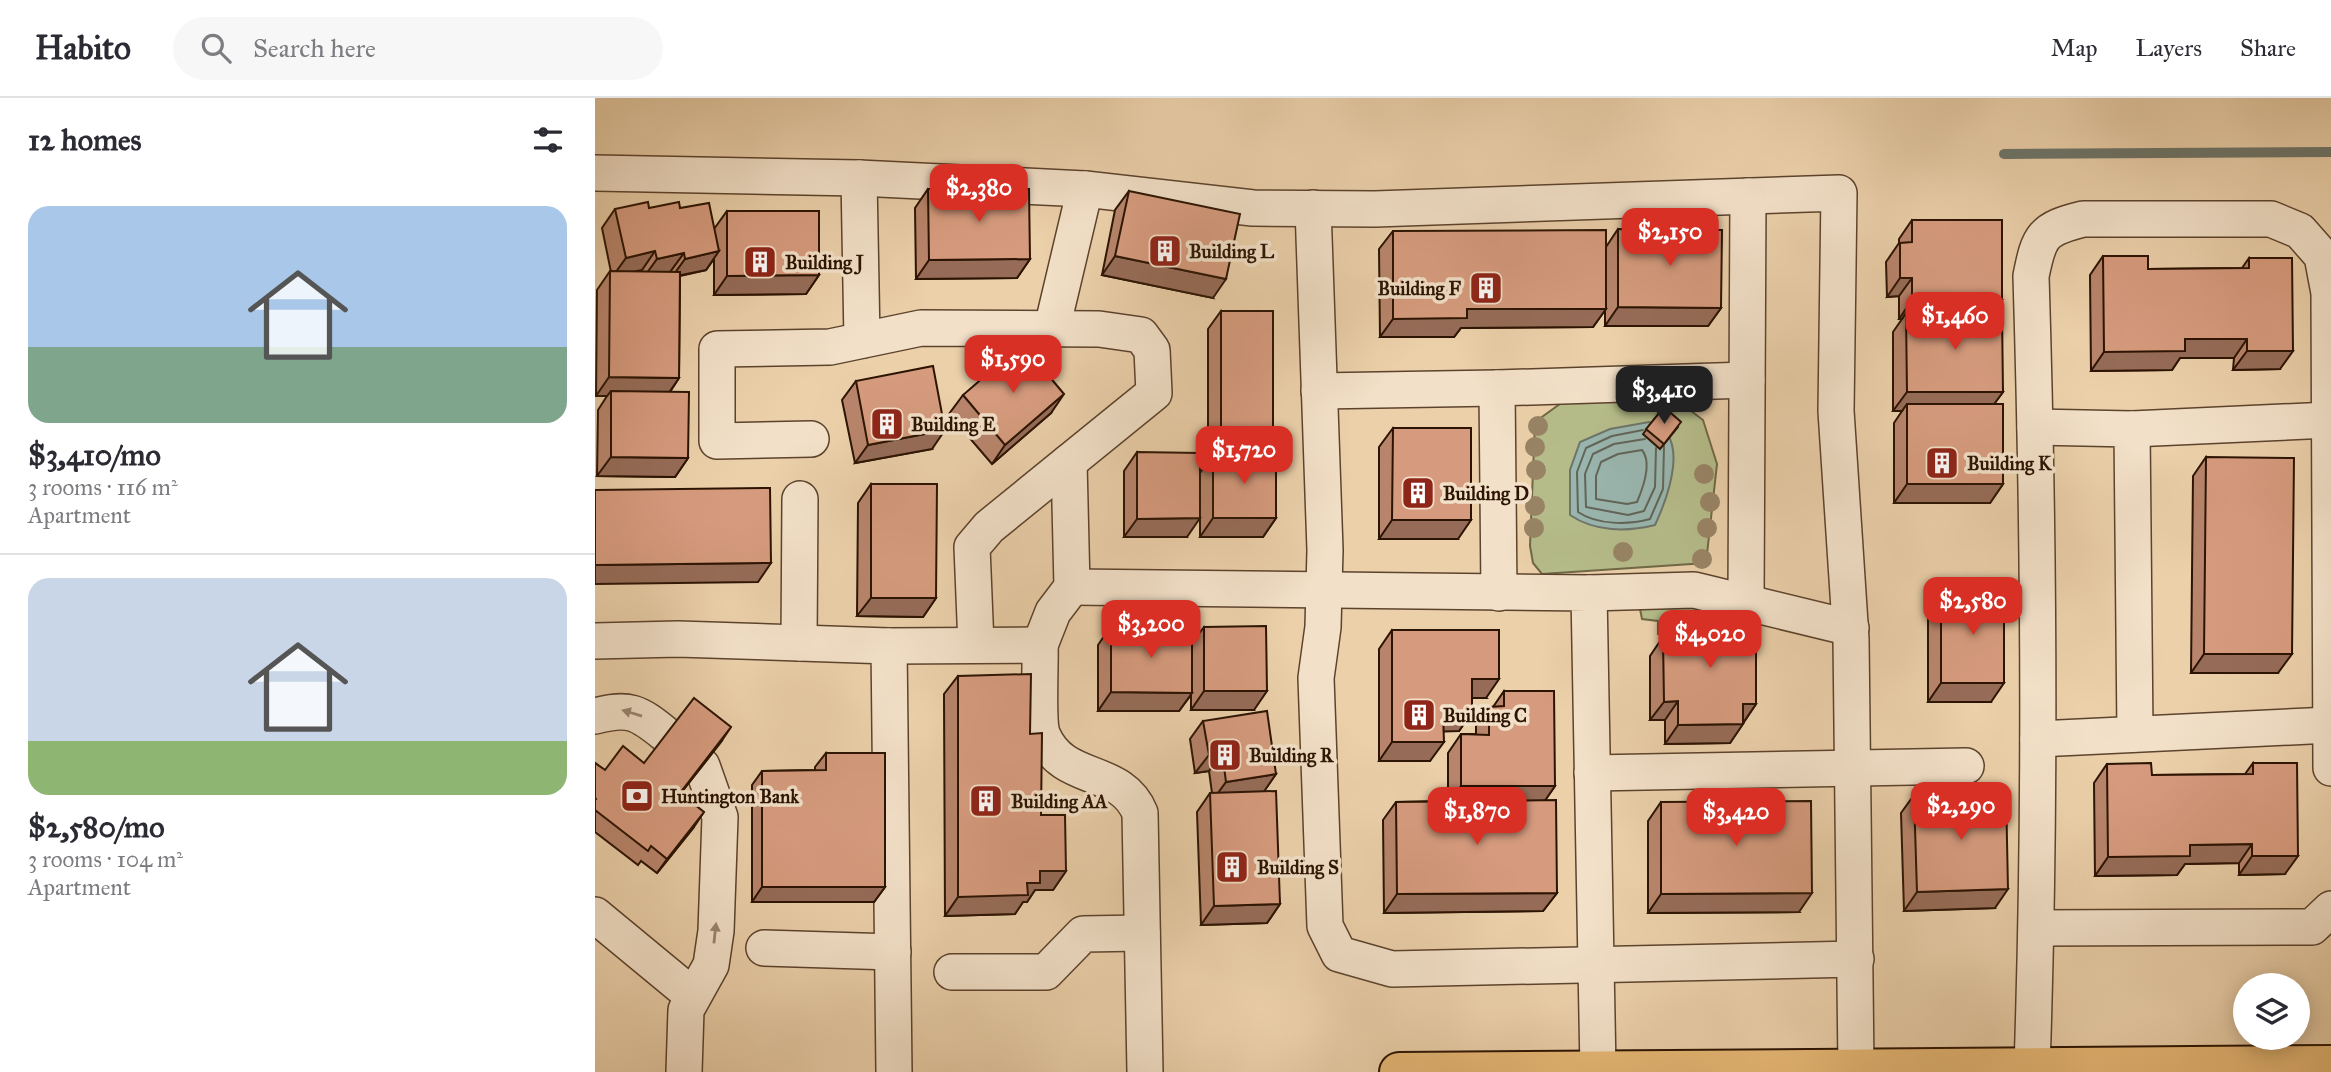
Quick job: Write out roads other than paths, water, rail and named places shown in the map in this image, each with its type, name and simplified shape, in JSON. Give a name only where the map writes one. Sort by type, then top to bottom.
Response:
[{"type":"main road","points":[[1399,1072],[2331,1065]]},
{"type":"lane","points":[[595,173],[859,178],[1085,189],[1253,208],[1375,209],[1839,193],[1836,411],[1851,628],[1856,1068]]},
{"type":"lane","points":[[859,178],[862,340]]},
{"type":"lane","points":[[1052,328],[1085,189]]},
{"type":"lane","points":[[1745,601],[1748,196]]},
{"type":"lane","points":[[1313,208],[1325,591],[1315,678],[1325,926],[1339,954],[1392,969],[1856,959]]},
{"type":"lane","points":[[2032,1067],[2038,739],[2031,276],[2038,240],[2056,226],[2083,219],[2270,219],[2300,231],[2322,256],[2329,293],[2331,768]]},
{"type":"lane","points":[[811,439],[717,441],[717,349],[830,347],[921,328],[1099,329],[1141,335],[1152,350],[1154,393],[989,527],[972,547],[976,645]]},
{"type":"lane","points":[[1319,391],[1747,380]]},
{"type":"lane","points":[[1497,388],[1499,593]]},
{"type":"lane","points":[[2035,427],[2132,429],[2329,420]]},
{"type":"lane","points":[[2132,429],[2135,734]]},
{"type":"lane","points":[[1069,462],[1072,587],[1053,612],[1040,645],[1042,735],[1057,755],[1079,772],[1108,781],[1133,796],[1140,813],[1145,1072]]},
{"type":"lane","points":[[800,499],[800,643]]},
{"type":"lane","points":[[1072,587],[1499,593],[1694,590],[1851,628]]},
{"type":"lane","points":[[1589,593],[1598,1070]]},
{"type":"lane","points":[[595,641],[678,639],[889,646],[1040,645]]},
{"type":"lane","points":[[889,646],[894,1072]]},
{"type":"lane","points":[[595,716],[620,710],[643,716],[665,734]]},
{"type":"lane","points":[[2038,739],[2330,725]]},
{"type":"lane","points":[[684,1072],[686,1010],[711,965],[716,931],[720,817],[702,766]]},
{"type":"lane","points":[[1592,773],[1966,766]]},
{"type":"lane","points":[[2036,929],[2312,927],[2331,909]]},
{"type":"lane","points":[[595,915],[693,996]]},
{"type":"lane","points":[[952,972],[1047,972],[1083,934],[1142,933]]},
{"type":"lane","points":[[764,948],[893,952]]},
{"type":"water","points":[[1649,422],[1662,428],[1670,439],[1673,452],[1670,483],[1655,525],[1611,529],[1590,525],[1570,515],[1570,470],[1580,442],[1610,429]]},
{"type":"waterway","points":[[2004,154],[2331,152]]},
{"type":"place","name":"Building L","points":[[1165,251]]},
{"type":"place","name":"Building J","points":[[760,262]]},
{"type":"place","name":"Building F","points":[[1486,288]]},
{"type":"place","name":"Building E","points":[[887,424]]},
{"type":"place","name":"Building K","points":[[1942,463]]},
{"type":"place","name":"Building D","points":[[1418,493]]},
{"type":"place","name":"Building C","points":[[1419,715]]},
{"type":"place","name":"Building R","points":[[1225,755]]},
{"type":"place","name":"Huntington Bank","points":[[637,796]]},
{"type":"place","name":"Building AA","points":[[986,801]]},
{"type":"place","name":"Building S","points":[[1232,867]]}]
